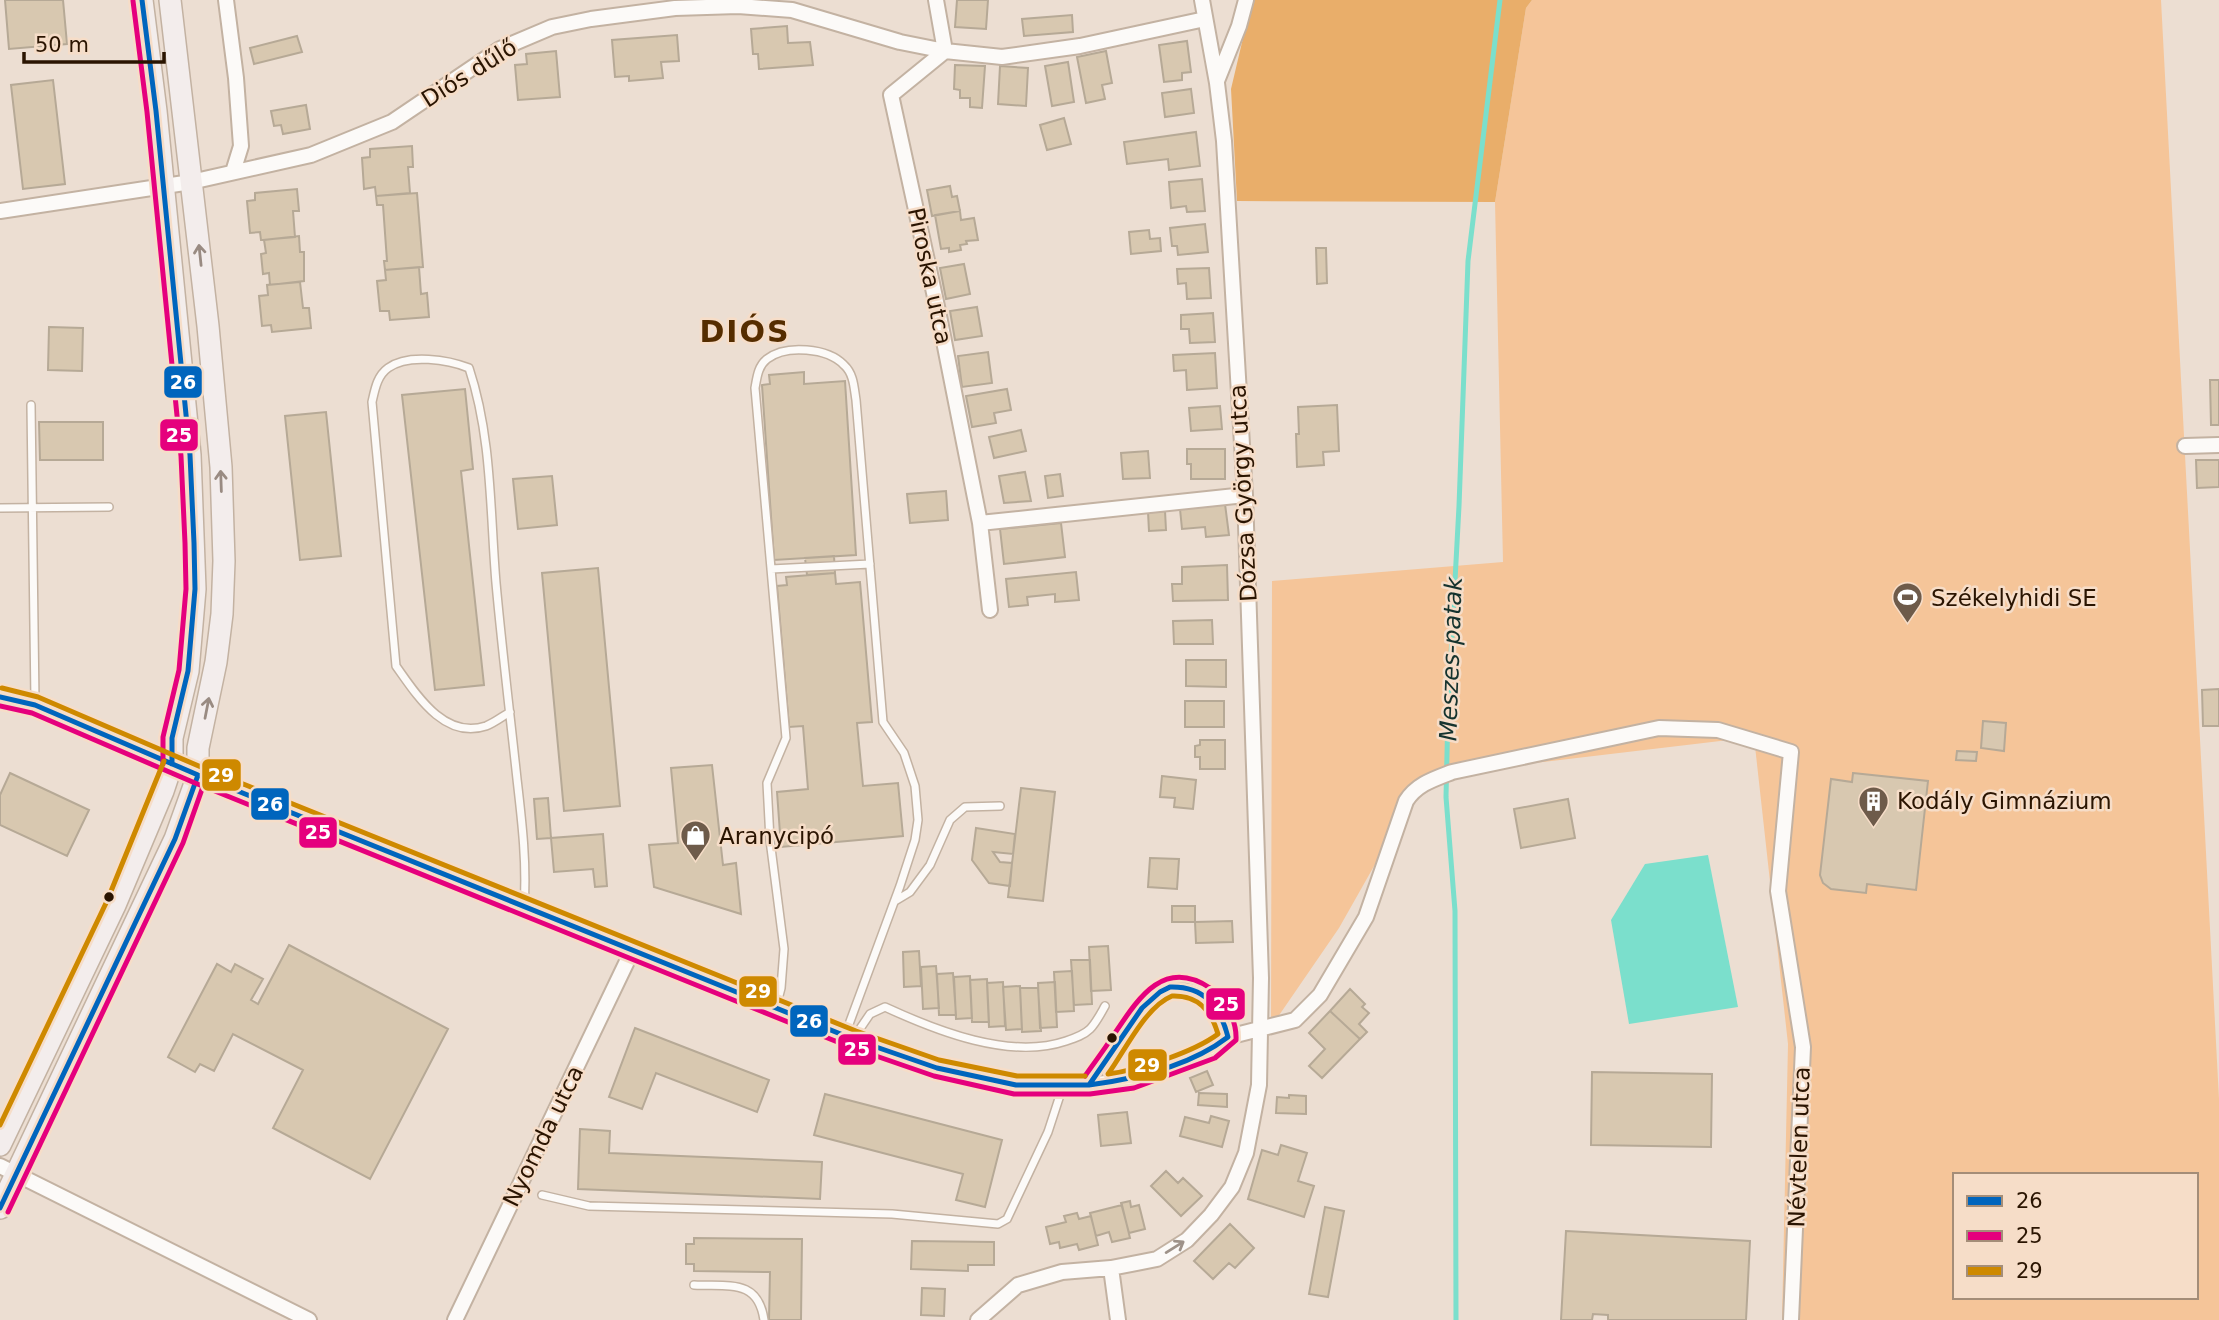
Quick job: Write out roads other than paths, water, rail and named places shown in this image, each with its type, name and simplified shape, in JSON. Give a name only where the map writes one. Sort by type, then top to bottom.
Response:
[{"type":"street","points":[[0,1145],[115,905],[172,764],[172,738],[188,671],[195,589],[190,455],[142,0]]},
{"type":"street","points":[[0,1208],[8,1170],[174,839],[198,775],[198,748],[216,662],[222,614],[221,467],[208,326],[170,0]]},
{"type":"street","points":[[226,0],[241,146],[233,173]]},
{"type":"street","points":[[936,0],[945,51],[1002,57],[1080,46],[1205,19]]},
{"type":"street","name":"Dózsa György utca","points":[[978,1320],[1018,1285],[1062,1272],[1111,1268],[1157,1259],[1187,1240],[1232,1187],[1246,1153],[1259,1085],[1262,1030],[1245,495],[1224,141],[1202,0]]},
{"type":"street","points":[[1217,83],[1240,26],[1246,0]]},
{"type":"street","name":"Diós dűlő","points":[[0,211],[191,182],[311,156],[392,122],[500,50],[552,27],[591,19],[675,8],[738,6],[792,10],[900,42],[945,51]]},
{"type":"street","name":"Piroska utca","points":[[945,51],[891,95],[980,523]]},
{"type":"street","points":[[2185,446],[2219,445]]},
{"type":"street","points":[[990,610],[980,523],[1245,495]]},
{"type":"street","points":[[0,697],[35,705],[198,775],[632,951],[849,1037],[937,1068],[1016,1085],[1089,1085],[1131,1080],[1211,1050],[1228,1037],[1262,1030]]},
{"type":"street","name":"Névtelen utca","points":[[1262,1030],[1295,1020],[1320,995],[1366,917],[1406,801],[1413,789],[1452,772],[1659,728],[1718,730],[1791,752],[1778,891],[1803,1047],[1791,1320]]},
{"type":"street","name":"Nyomda utca","points":[[455,1320],[632,951]]},
{"type":"street","points":[[8,1170],[309,1320]]},
{"type":"street","points":[[1111,1268],[1118,1320]]},
{"type":"lane","points":[[776,1008],[781,988],[784,949],[770,840],[767,783],[786,738],[755,388],[758,371],[767,359],[781,352],[799,350],[829,355],[844,364],[852,375],[883,722],[904,753],[915,786],[918,820],[915,840],[849,1037]]},
{"type":"lane","points":[[510,712],[486,726],[466,729],[442,719],[419,699],[396,666],[372,402],[377,382],[389,367],[413,360],[452,361],[469,368],[481,402],[527,867],[524,907]]},
{"type":"lane","points":[[31,404],[35,705]]},
{"type":"lane","points":[[0,508],[109,507]]},
{"type":"lane","points":[[771,569],[870,564]]},
{"type":"lane","points":[[894,901],[911,892],[930,865],[950,820],[965,807],[1000,806]]},
{"type":"lane","points":[[1089,1085],[1143,1006],[1153,995],[1167,989],[1183,986],[1201,992],[1215,1004],[1222,1015],[1228,1037]]},
{"type":"lane","points":[[849,1037],[870,1014],[885,1007],[961,1036],[1011,1048],[1050,1046],[1078,1037],[1090,1029],[1105,1006]]},
{"type":"lane","points":[[542,1195],[589,1206],[892,1214],[998,1224],[1007,1219],[1048,1132],[1063,1085]]},
{"type":"lane","points":[[694,1285],[747,1288],[757,1297],[764,1320]]},
{"type":"water","points":[[1708,855],[1738,1007],[1629,1024],[1611,920],[1645,864]]},
{"type":"waterway","name":"Meszes-patak","points":[[1456,1320],[1455,911],[1446,797],[1448,711],[1468,261],[1500,0]]},
{"type":"place","name":"Székelyhidi SE","points":[[1908,625]]},
{"type":"place","name":"Kodály Gimnázium","points":[[1874,828]]},
{"type":"place","name":"Aranycipó","points":[[696,863]]},
{"type":"district","name":"DIÓS","points":[[745,332]]}]
